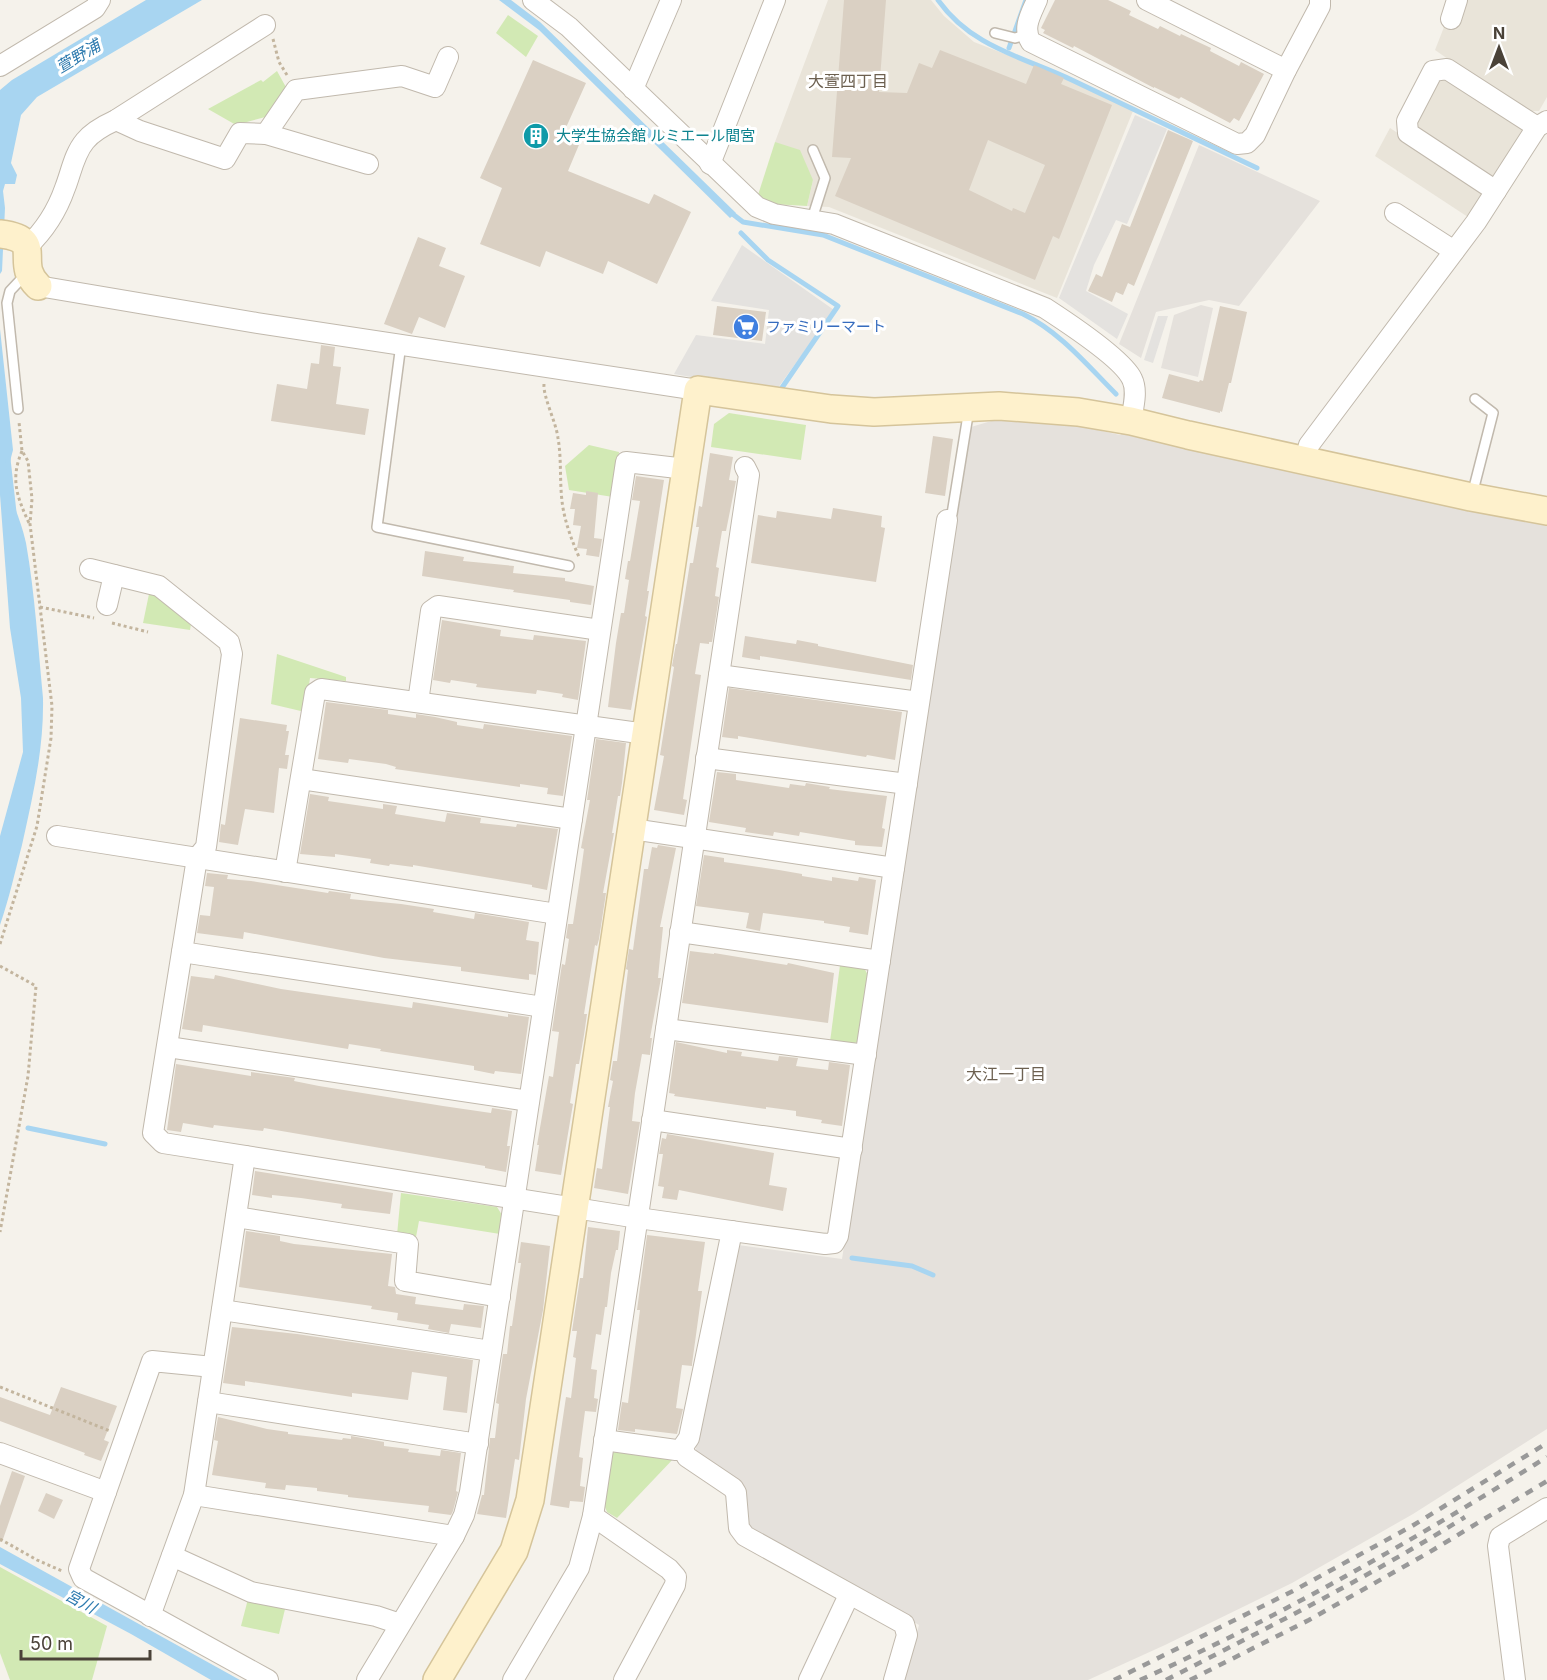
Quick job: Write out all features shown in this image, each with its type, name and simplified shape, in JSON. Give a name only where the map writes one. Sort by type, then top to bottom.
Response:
[{"type":"street","points":[[0,66],[95,8],[101,0]]},
{"type":"street","points":[[533,0],[559,8],[569,27],[757,207],[774,214],[834,224],[1045,308],[1122,365],[1133,380],[1135,395],[1131,421]]},
{"type":"street","points":[[633,89],[670,0]]},
{"type":"street","points":[[710,164],[775,0]]},
{"type":"street","points":[[1037,0],[1027,24],[1017,36],[1237,144],[1246,143],[1255,135],[1320,6],[1320,0]]},
{"type":"street","points":[[1147,0],[1286,70]]},
{"type":"street","points":[[1451,19],[1457,0]]},
{"type":"street","points":[[20,255],[52,219],[78,151],[85,140],[101,127],[116,120],[265,25]]},
{"type":"street","points":[[266,134],[296,90],[402,75],[435,87],[448,57]]},
{"type":"street","points":[[1305,461],[1309,445],[1454,251],[1496,191],[1542,124],[1447,69],[1433,72],[1407,121],[1408,133],[1496,191]]},
{"type":"street","points":[[116,120],[140,132],[225,159],[240,133],[266,134],[368,164]]},
{"type":"street","points":[[1395,213],[1454,251]]},
{"type":"street","points":[[20,255],[400,345],[831,409],[874,412],[969,407],[1040,408],[1078,412],[1131,421],[1471,497],[1547,511]]},
{"type":"street","points":[[437,1680],[514,1551],[524,1526],[530,1500],[698,390]]},
{"type":"street","points":[[367,1680],[454,1536],[464,1515],[470,1492],[626,462],[686,469]]},
{"type":"street","points":[[513,1680],[579,1568],[593,1516],[749,475],[745,467]]},
{"type":"street","points":[[90,569],[159,586],[229,642],[232,654],[206,847],[197,858],[153,1133],[163,1143],[638,1218],[825,1244],[834,1243],[838,1236],[947,520]]},
{"type":"street","points":[[107,605],[114,575]]},
{"type":"street","points":[[418,702],[431,611],[438,606],[600,630]]},
{"type":"street","points":[[719,675],[919,702]]},
{"type":"street","points":[[285,872],[315,693],[321,689],[646,734]]},
{"type":"street","points":[[706,758],[907,784]]},
{"type":"street","points":[[301,779],[572,819]]},
{"type":"street","points":[[632,829],[894,868]]},
{"type":"street","points":[[57,836],[557,914]]},
{"type":"street","points":[[681,932],[880,961]]},
{"type":"street","points":[[182,952],[543,1007]]},
{"type":"street","points":[[666,1029],[866,1055]]},
{"type":"street","points":[[168,1047],[529,1101]]},
{"type":"street","points":[[652,1119],[852,1149]]},
{"type":"street","points":[[150,1616],[194,1495],[245,1156]]},
{"type":"street","points":[[236,1216],[408,1244],[405,1281],[500,1297]]},
{"type":"street","points":[[682,1449],[688,1438],[732,1231]]},
{"type":"street","points":[[222,1310],[492,1351]]},
{"type":"street","points":[[213,1367],[152,1361],[79,1569],[83,1578],[268,1680]]},
{"type":"street","points":[[208,1402],[478,1444]]},
{"type":"street","points":[[604,1440],[682,1449]]},
{"type":"street","points":[[682,1449],[687,1456],[733,1488],[739,1528],[745,1536],[904,1624],[907,1635],[894,1680]]},
{"type":"street","points":[[0,1453],[106,1492]]},
{"type":"street","points":[[194,1495],[454,1536]]},
{"type":"street","points":[[1515,1680],[1498,1545],[1500,1537],[1547,1508]]},
{"type":"street","points":[[593,1516],[676,1576],[675,1585],[624,1680]]},
{"type":"street","points":[[172,1556],[251,1592],[376,1616],[400,1624]]},
{"type":"street","points":[[809,1680],[849,1595]]},
{"type":"lane","points":[[995,33],[1017,36]]},
{"type":"lane","points":[[812,219],[825,178],[813,150]]},
{"type":"lane","points":[[18,409],[7,303],[20,255]]},
{"type":"lane","points":[[400,345],[377,527],[569,566]]},
{"type":"lane","points":[[1471,497],[1493,413],[1475,399]]},
{"type":"lane","points":[[947,520],[952,514],[969,407]]},
{"type":"path","points":[[265,25],[271,32],[279,62],[296,90]]},
{"type":"path","points":[[545,367],[544,389],[553,413],[558,438],[563,507],[568,532],[579,557]]},
{"type":"path","points":[[0,944],[37,826],[51,738],[52,706],[30,524],[32,499],[28,461],[22,451],[18,409]]},
{"type":"path","points":[[22,451],[15,467],[18,499],[30,524]]},
{"type":"path","points":[[0,966],[36,986],[28,1076],[0,1232]]},
{"type":"path","points":[[0,1387],[125,1437]]},
{"type":"path","points":[[0,1539],[37,1560],[70,1574],[81,1574]]},
{"type":"shaded area","points":[[828,0],[931,0],[944,16],[974,42],[1047,70],[1133,111],[1057,298],[829,207],[807,206],[813,180],[775,142]]},
{"type":"shaded area","points":[[1464,0],[1547,0],[1547,97],[1539,111],[1523,111],[1435,50],[1446,22]]},
{"type":"shaded area","points":[[1449,76],[1519,121],[1523,135],[1501,174],[1487,177],[1419,132],[1415,117],[1435,81]]},
{"type":"shaded area","points":[[1135,115],[1167,129],[1127,224],[1116,220],[1094,265],[1086,291],[1128,314],[1117,339],[1059,298]]},
{"type":"shaded area","points":[[1390,128],[1479,186],[1483,201],[1471,219],[1375,156]]},
{"type":"shaded area","points":[[1199,145],[1320,201],[1239,306],[1209,300],[1156,312],[1141,358],[1119,344]]},
{"type":"shaded area","points":[[742,245],[834,310],[775,392],[674,374],[696,335],[765,344],[769,310],[711,301]]},
{"type":"shaded area","points":[[1201,305],[1213,308],[1198,377],[1161,368],[1174,315]]},
{"type":"shaded area","points":[[1158,316],[1168,316],[1153,363],[1144,360]]},
{"type":"shaded area","points":[[1005,417],[1079,426],[1120,435],[1129,429],[1547,520],[1547,1429],[1413,1514],[1292,1583],[1088,1680],[904,1680],[919,1625],[749,1526],[696,1454],[696,1445],[738,1245],[842,1259],[971,427]]},
{"type":"green space","points":[[508,15],[538,36],[526,57],[496,33]]},
{"type":"green space","points":[[277,71],[287,89],[269,116],[236,125],[208,109],[261,80],[263,82]]},
{"type":"green space","points":[[775,142],[800,150],[813,180],[807,206],[772,204],[758,195]]},
{"type":"green space","points":[[729,413],[806,425],[801,460],[711,447],[714,424]]},
{"type":"green space","points":[[589,445],[619,452],[613,497],[569,490],[565,466]]},
{"type":"green space","points":[[149,594],[156,595],[191,624],[190,630],[143,623]]},
{"type":"green space","points":[[277,654],[346,677],[346,681],[310,678],[305,712],[271,704]]},
{"type":"green space","points":[[840,965],[864,968],[869,977],[860,1040],[852,1045],[830,1042]]},
{"type":"green space","points":[[401,1193],[497,1207],[502,1215],[500,1234],[419,1221],[416,1237],[397,1235]]},
{"type":"green space","points":[[620,1450],[675,1457],[617,1518],[607,1512],[603,1502],[610,1454]]},
{"type":"green space","points":[[0,1567],[107,1626],[92,1680],[10,1680],[0,1653]]},
{"type":"green space","points":[[248,1599],[286,1605],[279,1634],[241,1626]]},
{"type":"water","name":"萱野浦","points":[[146,0],[202,0],[37,97],[21,115],[11,163],[17,175],[15,184],[5,184],[3,191],[5,208],[0,274],[0,90],[12,80]]},
{"type":"water","points":[[499,0],[511,0],[540,22],[736,213],[730,218],[539,30]]},
{"type":"water","points":[[0,329],[13,450],[10,464],[10,488],[23,530],[29,562],[43,717],[34,790],[0,925],[0,836],[23,752],[21,698],[10,628],[0,495]]},
{"type":"water","name":"宮川","points":[[0,1547],[240,1680],[211,1680],[0,1564]]},
{"type":"building","points":[[844,0],[886,0],[879,92],[907,93],[919,63],[932,68],[940,50],[1026,84],[1034,65],[1064,78],[1061,84],[1112,105],[1059,239],[1053,236],[1035,280],[835,196],[851,158],[832,157]],"holes":[[[988,140],[1045,165],[1025,213],[1013,208],[1012,211],[969,190]]]},
{"type":"building","points":[[1055,0],[1108,0],[1131,11],[1129,15],[1158,29],[1160,26],[1180,36],[1181,34],[1211,48],[1210,51],[1239,66],[1241,62],[1264,74],[1239,121],[1234,118],[1230,123],[1181,97],[1179,99],[1154,88],[1074,46],[1073,48],[1043,33],[1045,30],[1041,28]]},
{"type":"building","points":[[533,60],[586,83],[564,132],[581,140],[568,171],[649,204],[654,194],[691,212],[657,284],[608,261],[603,274],[546,251],[540,267],[480,244],[502,188],[480,178]]},
{"type":"building","points":[[1168,130],[1193,141],[1134,286],[1128,283],[1123,295],[1116,292],[1112,302],[1088,291],[1096,274],[1102,277],[1122,224],[1130,227]]},
{"type":"building","points":[[418,237],[446,248],[439,266],[465,276],[445,328],[419,317],[412,334],[384,324]]},
{"type":"building","points":[[717,306],[766,312],[762,341],[713,335]]},
{"type":"building","points":[[1220,306],[1247,312],[1222,412],[1162,398],[1169,374],[1203,381]]},
{"type":"building","points":[[321,345],[335,347],[333,366],[341,367],[336,404],[369,409],[365,435],[271,421],[277,384],[307,389],[311,363],[319,364]]},
{"type":"building","points":[[933,436],[953,439],[945,496],[925,493]]},
{"type":"building","points":[[710,453],[733,457],[729,480],[736,481],[726,531],[722,531],[716,567],[719,568],[715,596],[719,597],[712,642],[700,643],[695,674],[701,675],[683,799],[687,800],[684,815],[654,810],[664,756],[660,755],[674,667],[672,666],[690,563],[693,563],[699,527],[696,527],[699,506],[702,507]]},
{"type":"building","points":[[636,476],[664,480],[647,591],[649,591],[645,616],[647,617],[631,710],[608,707],[616,643],[629,580],[625,579],[640,501],[632,500]]},
{"type":"building","points":[[586,491],[598,493],[594,538],[602,539],[599,557],[586,555],[587,549],[577,548],[581,526],[573,525],[575,509],[570,509],[573,493],[586,495]]},
{"type":"building","points":[[833,508],[882,516],[881,527],[885,528],[876,582],[751,563],[758,515],[776,518],[777,511],[831,519]]},
{"type":"building","points":[[425,551],[464,557],[463,561],[514,566],[513,573],[565,578],[565,581],[594,586],[591,605],[422,576]]},
{"type":"building","points":[[442,620],[501,630],[500,636],[533,640],[534,635],[586,641],[578,700],[562,697],[563,694],[537,690],[536,694],[476,687],[477,684],[451,680],[450,683],[433,680]]},
{"type":"building","points":[[745,636],[796,644],[797,640],[913,665],[911,680],[760,656],[760,660],[742,657]]},
{"type":"building","points":[[729,688],[902,712],[895,760],[738,736],[738,739],[722,737]]},
{"type":"building","points":[[326,702],[388,710],[388,714],[416,718],[416,714],[435,717],[457,722],[457,725],[483,729],[484,724],[572,736],[563,796],[547,794],[548,788],[520,784],[520,787],[395,769],[396,767],[386,764],[349,759],[348,763],[318,759]]},
{"type":"building","points":[[240,718],[287,725],[286,731],[289,731],[285,755],[289,755],[287,769],[279,768],[274,813],[245,809],[238,845],[219,842],[221,824],[225,825]]},
{"type":"building","points":[[596,739],[626,743],[622,783],[603,893],[606,893],[584,1014],[587,1014],[579,1064],[576,1064],[570,1103],[573,1104],[561,1175],[535,1171],[539,1145],[537,1145],[549,1076],[553,1077],[559,1032],[552,1031],[562,964],[565,965],[569,939],[566,938],[568,924],[573,924],[580,878],[584,849],[581,848],[590,800],[587,800]]},
{"type":"building","points":[[717,772],[736,774],[736,780],[789,788],[790,784],[805,786],[806,783],[830,787],[829,789],[887,796],[882,828],[885,829],[882,847],[855,845],[855,841],[800,832],[799,836],[774,832],[773,836],[745,832],[746,828],[709,822]]},
{"type":"building","points":[[310,794],[329,797],[328,801],[383,809],[383,804],[397,806],[395,814],[445,822],[447,813],[481,818],[480,823],[516,827],[517,824],[558,829],[547,890],[532,887],[532,885],[413,865],[413,867],[390,864],[389,866],[370,863],[371,859],[335,854],[335,857],[300,854]]},
{"type":"building","points":[[658,845],[676,848],[660,927],[663,927],[658,978],[661,978],[650,1038],[652,1038],[650,1055],[642,1054],[635,1093],[632,1121],[640,1122],[628,1194],[594,1188],[597,1168],[602,1169],[613,1081],[610,1080],[613,1061],[617,1061],[629,949],[633,950],[644,869],[648,869],[652,847],[657,848]]},
{"type":"building","points":[[704,855],[724,858],[724,862],[832,881],[832,877],[858,881],[859,877],[876,880],[868,935],[849,932],[850,927],[824,923],[824,921],[763,913],[760,931],[746,928],[749,913],[696,906]]},
{"type":"building","points":[[207,873],[228,875],[227,879],[351,894],[350,899],[434,909],[433,912],[474,919],[475,913],[529,922],[526,940],[539,942],[536,975],[529,974],[529,980],[461,971],[461,967],[384,958],[244,932],[243,939],[197,933],[200,915],[210,916],[214,887],[205,886]]},
{"type":"building","points":[[690,951],[787,965],[788,963],[834,973],[828,1023],[682,1003]]},
{"type":"building","points":[[215,975],[281,989],[412,1008],[413,1002],[508,1017],[508,1014],[529,1017],[521,1074],[495,1071],[494,1074],[474,1070],[474,1066],[349,1044],[348,1049],[203,1025],[202,1032],[182,1029],[191,976],[214,979]]},
{"type":"building","points":[[676,1042],[727,1053],[727,1050],[742,1052],[741,1056],[778,1061],[779,1056],[798,1058],[796,1066],[828,1070],[829,1062],[850,1065],[842,1126],[796,1116],[796,1111],[674,1096],[675,1094],[669,1093]]},
{"type":"building","points":[[176,1064],[251,1076],[251,1072],[295,1078],[294,1081],[319,1086],[491,1113],[492,1108],[512,1111],[506,1172],[485,1168],[485,1166],[264,1128],[263,1131],[214,1125],[213,1128],[183,1123],[181,1132],[167,1130]]},
{"type":"building","points":[[667,1134],[774,1153],[769,1185],[787,1188],[783,1211],[679,1190],[677,1200],[662,1198],[664,1187],[658,1186],[663,1154],[659,1154],[662,1138],[666,1139]]},
{"type":"building","points":[[255,1171],[393,1193],[390,1214],[341,1208],[342,1204],[301,1198],[252,1195]]},
{"type":"building","points":[[588,1227],[620,1231],[607,1307],[605,1307],[601,1335],[596,1334],[591,1369],[597,1370],[594,1398],[598,1399],[596,1412],[585,1411],[579,1457],[583,1458],[580,1486],[585,1487],[583,1502],[570,1501],[569,1508],[550,1505],[566,1397],[571,1398],[577,1331],[572,1331],[580,1278],[583,1278]]},
{"type":"building","points":[[246,1231],[280,1236],[280,1241],[294,1244],[392,1254],[388,1286],[395,1287],[396,1294],[416,1297],[415,1304],[463,1310],[464,1304],[484,1306],[481,1328],[451,1324],[449,1333],[428,1329],[429,1325],[397,1320],[398,1313],[371,1309],[372,1306],[239,1287]]},
{"type":"building","points":[[647,1235],[705,1242],[698,1291],[702,1291],[692,1366],[682,1365],[676,1408],[683,1409],[677,1434],[635,1429],[635,1432],[618,1430],[622,1402],[628,1403]]},
{"type":"building","points":[[521,1242],[550,1246],[543,1310],[526,1399],[519,1460],[515,1459],[506,1518],[477,1514],[482,1495],[484,1495],[490,1438],[495,1438],[499,1404],[496,1403],[503,1354],[507,1354],[510,1326],[512,1326],[521,1263],[518,1263]]},
{"type":"building","points":[[232,1327],[297,1334],[473,1360],[467,1413],[443,1410],[447,1377],[412,1372],[408,1400],[352,1393],[352,1397],[245,1381],[245,1386],[223,1383]]},
{"type":"building","points":[[61,1387],[117,1406],[104,1440],[109,1442],[101,1461],[0,1421],[0,1397],[50,1415]]},
{"type":"building","points":[[218,1417],[288,1432],[288,1434],[342,1440],[343,1438],[351,1439],[351,1436],[384,1442],[384,1446],[409,1449],[408,1452],[440,1456],[441,1450],[461,1453],[456,1491],[458,1492],[453,1511],[451,1515],[428,1512],[429,1506],[348,1497],[348,1495],[317,1491],[317,1488],[286,1485],[285,1490],[265,1488],[266,1483],[212,1475],[218,1441],[214,1440]]},
{"type":"building","points":[[12,1471],[25,1476],[2,1542],[0,1542],[0,1506]]},
{"type":"building","points":[[46,1493],[63,1500],[54,1519],[38,1511]]},
{"type":"waterway","points":[[938,0],[967,30],[1000,50],[1074,81],[1257,168]]},
{"type":"waterway","points":[[1009,48],[1026,0]]},
{"type":"waterway","points":[[730,212],[743,222],[823,235],[1023,314],[1061,340],[1116,394]]},
{"type":"waterway","points":[[741,233],[768,260],[838,306],[779,392]]},
{"type":"waterway","points":[[8,459],[14,512]]},
{"type":"waterway","points":[[28,1128],[105,1144]]},
{"type":"waterway","points":[[852,1258],[912,1266],[933,1275]]},
{"type":"railway","points":[[1114,1680],[1293,1591],[1412,1526],[1547,1443]]},
{"type":"railway","points":[[1140,1680],[1296,1603],[1448,1517],[1547,1457]]},
{"type":"railway","points":[[1190,1680],[1309,1620],[1428,1553],[1547,1481]]},
{"type":"railway","points":[[1166,1680],[1355,1581],[1465,1517]]},
{"type":"place","name":"大学生協会館 ルミエール間宮","points":[[536,136]]},
{"type":"place","name":"ファミリーマート","points":[[746,327]]},
{"type":"district","name":"大萱四丁目","points":[[848,81]]},
{"type":"district","name":"大江一丁目","points":[[1006,1074]]}]
